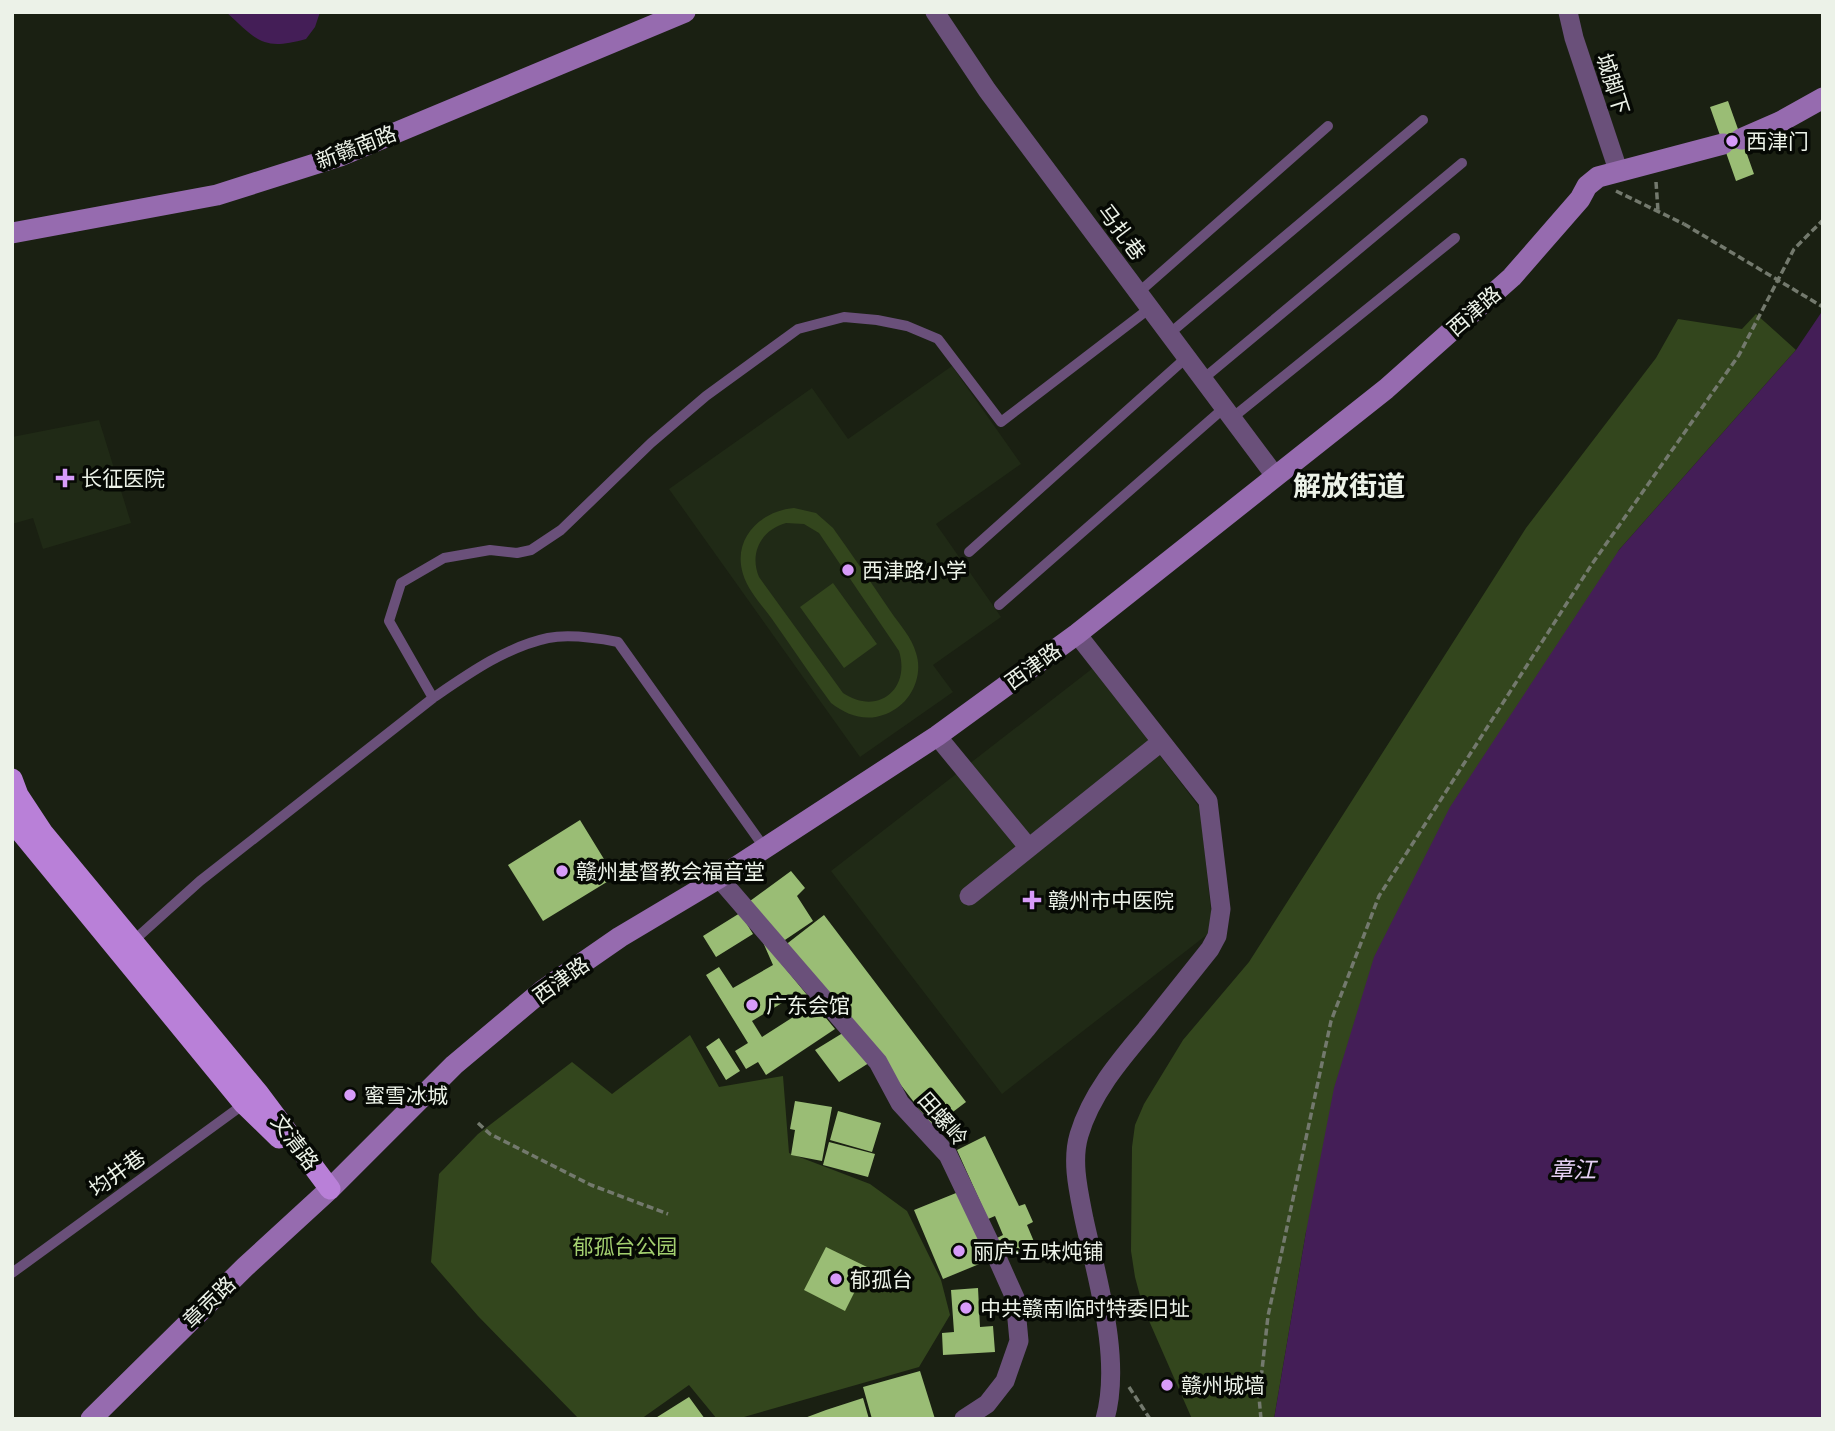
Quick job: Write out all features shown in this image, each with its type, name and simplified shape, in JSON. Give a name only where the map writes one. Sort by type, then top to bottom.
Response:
[{"type":"main road","name":"新赣南路","points":[[12,233],[216,195],[340,156],[685,12]]},
{"type":"main road","name":"西津路","points":[[330,1188],[454,1065],[542,991],[620,937],[719,878],[937,736],[1077,635],[1276,477],[1385,389],[1513,277],[1580,199],[1587,186],[1598,177],[1614,179],[1732,141],[1780,122],[1822,98]]},
{"type":"main road","name":"文清路","points":[[12,779],[18,795],[43,833],[244,1104],[330,1188]]},
{"type":"main road","name":"文清路","points":[[12,818],[16,826],[259,1094],[330,1188]]},
{"type":"main road","name":"章贡路","points":[[91,1419],[245,1267],[330,1188]]},
{"type":"street","name":"马扎巷","points":[[935,12],[987,90],[1276,477]]},
{"type":"street","name":"城脚下","points":[[1568,12],[1614,179]]},
{"type":"street","points":[[1077,635],[1208,801],[1221,909],[1220,924],[1210,949],[1107,1080],[1084,1119],[1078,1138],[1078,1189],[1109,1338],[1110,1363],[1105,1419]]},
{"type":"street","points":[[937,736],[1029,848]]},
{"type":"street","points":[[969,897],[1161,742]]},
{"type":"street","name":"田螺岭","points":[[719,878],[877,1062],[900,1103],[948,1155],[998,1260],[1015,1298],[1019,1341],[1005,1381],[987,1404],[964,1419]]},
{"type":"lane","points":[[1169,334],[1423,120]]},
{"type":"lane","points":[[433,698],[390,621],[401,583],[444,558],[491,550],[517,553],[531,550],[561,530],[651,443],[706,396],[798,330],[844,317],[907,326],[938,338],[1001,422],[1144,300],[1328,127]]},
{"type":"lane","points":[[1203,379],[1462,163]]},
{"type":"lane","points":[[999,605],[1228,413],[1455,238]]},
{"type":"lane","points":[[969,552],[1187,357]]},
{"type":"lane","points":[[126,947],[200,881],[433,698],[466,675],[506,653],[549,638],[598,638],[618,642],[764,847]]},
{"type":"lane","name":"均井巷","points":[[12,1273],[244,1104]]},
{"type":"path","points":[[1655,177],[1658,211]]},
{"type":"path","points":[[1614,179],[1658,211],[1823,307]]},
{"type":"path","points":[[1261,1419],[1259,1397],[1268,1316],[1331,1021],[1380,896],[1592,564],[1740,355],[1794,248],[1823,220]]},
{"type":"path","points":[[478,1123],[490,1134],[591,1185],[668,1214]]},
{"type":"path","points":[[1110,1363],[1150,1419]]},
{"type":"shaded area","name":"西津路小学","points":[[952,366],[1021,464],[936,524],[1001,617],[933,665],[953,692],[860,757],[669,489],[812,388],[848,439]]},
{"type":"shaded area","name":"长征医院","points":[[99,420],[131,523],[43,549],[33,518],[12,524],[12,437]]},
{"type":"shaded area","name":"赣州市中医院","points":[[1093,668],[1200,808],[1213,930],[1002,1094],[831,871]]},
{"type":"green space","points":[[1756,314],[1796,350],[1619,550],[1306,1232],[1274,1419],[1192,1419],[1143,1307],[1131,1251],[1132,1147],[1135,1125],[1144,1104],[1183,1040],[1249,962],[1526,528],[1656,358],[1678,319],[1742,329]]},
{"type":"green space","points":[[794,508],[816,513],[833,528],[912,642],[918,662],[916,680],[908,697],[895,710],[879,716],[864,717],[851,714],[831,703],[748,586],[741,561],[746,538],[760,521],[782,510]],"holes":[[[786,523],[804,524],[819,533],[899,651],[901,665],[896,687],[879,700],[868,702],[843,693],[759,577],[755,559],[764,537],[777,526]]]},
{"type":"green space","points":[[833,583],[877,644],[844,668],[800,607]]},
{"type":"green space","name":"郁孤台公园","points":[[690,1035],[719,1087],[783,1076],[789,1153],[870,1184],[907,1211],[941,1280],[950,1315],[919,1367],[737,1419],[717,1419],[689,1385],[641,1419],[579,1419],[478,1316],[431,1262],[439,1174],[478,1134],[572,1062],[612,1094]]},
{"type":"water","points":[[226,12],[320,12],[315,27],[306,39],[279,44],[262,41]]},
{"type":"water","name":"章江","points":[[1823,310],[1823,1419],[1274,1419],[1334,1088],[1374,957],[1450,807],[1619,550],[1796,350]]},
{"type":"building","name":"西津门","points":[[1728,101],[1754,174],[1736,181],[1710,107]]},
{"type":"building","name":"赣州基督教会福音堂","points":[[580,820],[615,877],[543,921],[508,865]]},
{"type":"building","points":[[791,871],[805,888],[797,896],[813,921],[782,942],[750,901]]},
{"type":"building","name":"广东会馆","points":[[740,913],[753,934],[716,957],[703,936]]},
{"type":"building","points":[[824,915],[966,1102],[933,1127],[864,1037],[784,946]]},
{"type":"building","name":"广东会馆","points":[[762,940],[835,1029],[766,1075],[758,1062],[746,1069],[735,1051],[748,1043],[706,975],[719,967],[733,988],[773,965]],"holes":[[[792,997],[801,1012],[762,1037],[752,1021]]]},
{"type":"building","points":[[846,1031],[872,1061],[839,1082],[815,1050]]},
{"type":"building","points":[[719,1038],[740,1071],[726,1080],[706,1047]]},
{"type":"building","points":[[795,1101],[832,1107],[822,1161],[791,1155],[795,1130],[790,1129]]},
{"type":"building","points":[[838,1111],[881,1123],[872,1152],[830,1140]]},
{"type":"building","points":[[985,1136],[1019,1206],[1025,1204],[1033,1222],[1027,1225],[1035,1244],[1005,1257],[997,1238],[1003,1235],[995,1216],[988,1219],[957,1150]]},
{"type":"building","points":[[829,1142],[875,1154],[868,1177],[823,1165]]},
{"type":"building","points":[[961,1191],[989,1260],[943,1279],[914,1210]]},
{"type":"building","name":"郁孤台","points":[[826,1247],[867,1267],[845,1311],[804,1290]]},
{"type":"building","name":"中共赣南临时特委旧址","points":[[978,1288],[980,1327],[993,1326],[995,1352],[943,1355],[942,1333],[954,1332],[951,1290]]},
{"type":"building","points":[[920,1371],[935,1419],[872,1419],[863,1387]]},
{"type":"building","points":[[689,1397],[705,1419],[654,1419]]},
{"type":"building","points":[[863,1398],[869,1419],[802,1419],[826,1410]]},
{"type":"place","name":"西津门","points":[[1732,141]]},
{"type":"place","name":"长征医院","points":[[65,478]]},
{"type":"place","name":"西津路小学","points":[[848,570]]},
{"type":"place","name":"赣州基督教会福音堂","points":[[562,871]]},
{"type":"place","name":"赣州市中医院","points":[[1032,900]]},
{"type":"place","name":"广东会馆","points":[[752,1005]]},
{"type":"place","name":"蜜雪冰城","points":[[350,1095]]},
{"type":"place","name":"丽庐·五味炖铺","points":[[959,1251]]},
{"type":"place","name":"郁孤台","points":[[836,1279]]},
{"type":"place","name":"中共赣南临时特委旧址","points":[[966,1308]]},
{"type":"place","name":"赣州城墙","points":[[1167,1385]]},
{"type":"district","name":"解放街道","points":[[1349,485]]}]
